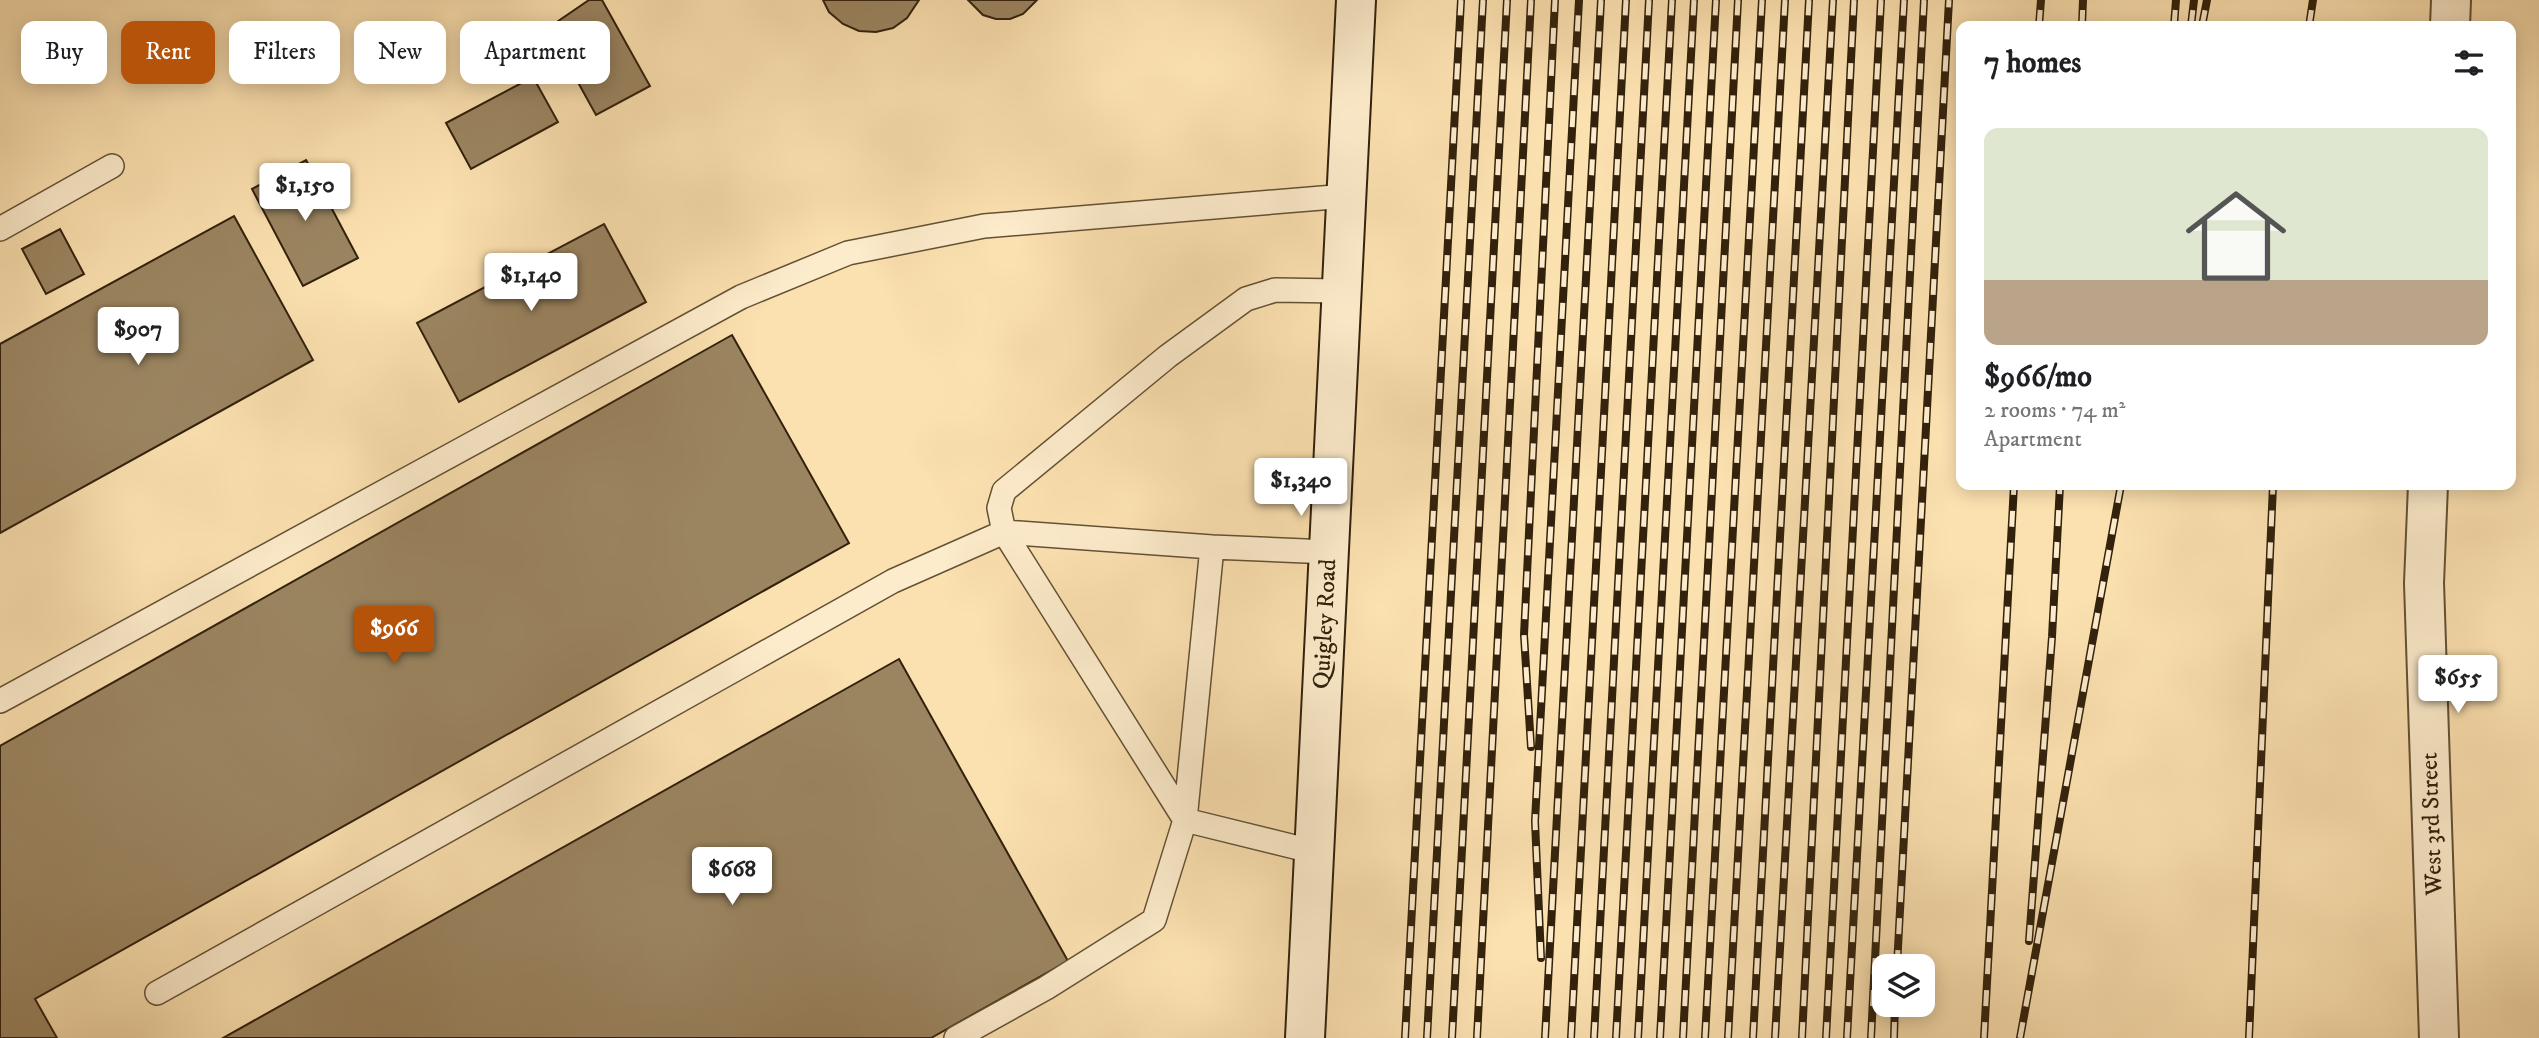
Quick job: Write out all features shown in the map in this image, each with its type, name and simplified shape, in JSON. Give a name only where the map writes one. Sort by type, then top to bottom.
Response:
[{"type":"street","name":"Quigley Road","points":[[1306,1038],[1356,0]]},
{"type":"street","points":[[2450,21],[2451,0]]},
{"type":"street","name":"West 3rd Street","points":[[2428,490],[2424,583],[2439,1038]]},
{"type":"lane","points":[[0,229],[112,166]]},
{"type":"lane","points":[[0,701],[741,297],[848,253],[984,226],[1346,196]]},
{"type":"lane","points":[[1315,852],[1185,820],[1004,532],[999,508],[1004,491],[1168,356],[1245,299],[1275,290],[1341,291]]},
{"type":"lane","points":[[156,993],[893,581],[1004,532],[1212,547],[1329,552]]},
{"type":"lane","points":[[956,1038],[1046,988],[1154,920],[1185,820],[1212,547]]},
{"type":"building","points":[[589,0],[602,0],[650,86],[596,115],[579,84],[610,84],[610,21],[558,21]]},
{"type":"building","points":[[823,0],[919,0],[907,18],[893,28],[876,32],[859,31],[843,24],[829,12]]},
{"type":"building","points":[[968,0],[1037,0],[1023,14],[1010,19],[996,19],[983,15]]},
{"type":"building","points":[[520,84],[537,84],[558,122],[471,169],[446,123]]},
{"type":"building","points":[[306,160],[358,258],[303,286],[252,189]]},
{"type":"building","points":[[234,216],[313,360],[0,533],[0,344]]},
{"type":"building","points":[[604,224],[646,302],[459,402],[417,323]]},
{"type":"building","points":[[60,229],[84,274],[46,294],[22,249]]},
{"type":"building","points":[[732,335],[849,543],[35,999],[57,1038],[0,1038],[0,746]]},
{"type":"building","points":[[899,659],[1068,961],[931,1038],[223,1038]]},
{"type":"railway","points":[[1405,1038],[1461,0]]},
{"type":"railway","points":[[1427,1038],[1483,0]]},
{"type":"railway","points":[[1452,1038],[1507,0]]},
{"type":"railway","points":[[1477,1038],[1531,0]]},
{"type":"railway","points":[[1531,747],[1524,635],[1555,0]]},
{"type":"railway","points":[[1541,958],[1535,821],[1579,0]]},
{"type":"railway","points":[[1545,1038],[1601,0]]},
{"type":"railway","points":[[1571,1038],[1626,0]]},
{"type":"railway","points":[[1594,1038],[1649,0]]},
{"type":"railway","points":[[1616,1038],[1672,0]]},
{"type":"railway","points":[[1638,1038],[1694,0]]},
{"type":"railway","points":[[1660,1038],[1716,0]]},
{"type":"railway","points":[[1683,1038],[1738,0]]},
{"type":"railway","points":[[1705,1038],[1762,0]]},
{"type":"railway","points":[[1728,1038],[1785,0]]},
{"type":"railway","points":[[1753,1038],[1809,0]]},
{"type":"railway","points":[[1775,1038],[1833,0]]},
{"type":"railway","points":[[1802,1038],[1854,0]]},
{"type":"railway","points":[[1826,1038],[1881,0]]},
{"type":"railway","points":[[1847,1038],[1904,0]]},
{"type":"railway","points":[[1871,1038],[1924,0]]},
{"type":"railway","points":[[1898,954],[1949,0]]},
{"type":"railway","points":[[2039,21],[2041,0]]},
{"type":"railway","points":[[2082,21],[2083,0]]},
{"type":"railway","points":[[2174,21],[2176,0]]},
{"type":"railway","points":[[2192,21],[2194,0]]},
{"type":"railway","points":[[2203,21],[2207,0]]},
{"type":"railway","points":[[2310,21],[2313,0]]},
{"type":"railway","points":[[1984,1038],[2014,490]]},
{"type":"railway","points":[[2029,941],[2052,637],[2060,490]]},
{"type":"railway","points":[[2020,1038],[2120,490]]},
{"type":"railway","points":[[2249,1038],[2273,490]]},
{"type":"railway","points":[[1894,1038],[1895,1017]]}]
